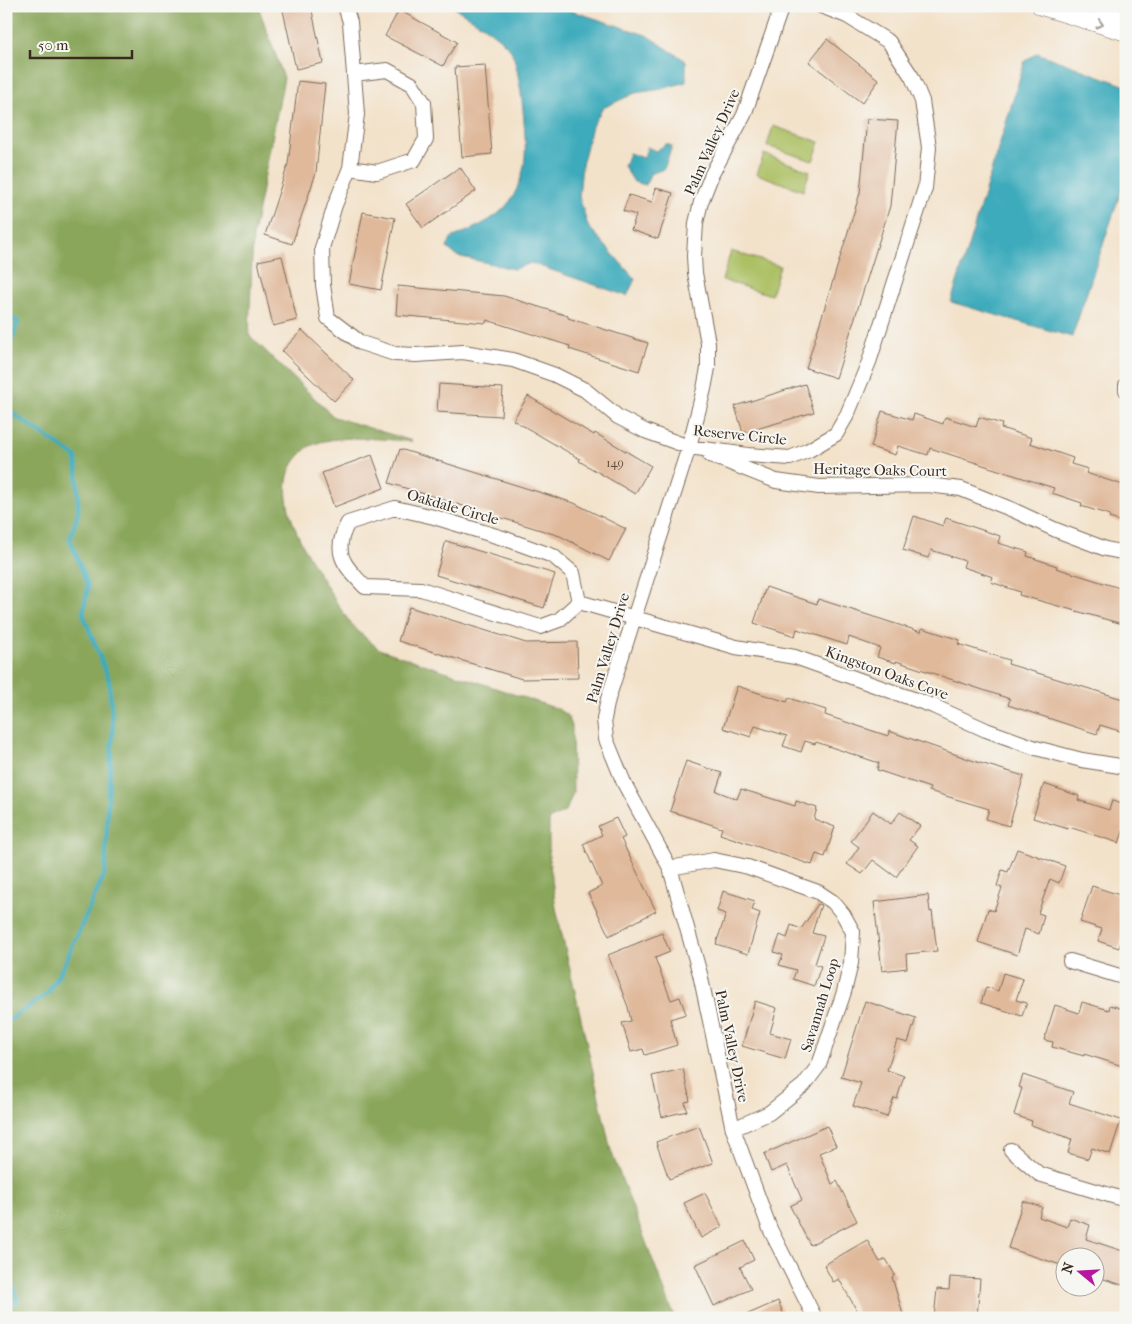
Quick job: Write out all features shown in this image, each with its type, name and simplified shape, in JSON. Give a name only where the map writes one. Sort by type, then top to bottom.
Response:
[{"type":"main road","points":[[1041,6],[1126,32]]},
{"type":"main road","points":[[1100,6],[1126,14]]},
{"type":"street","name":"Reserve Circle","points":[[345,6],[350,22],[357,114],[350,168],[322,248],[323,286],[328,318],[361,343],[395,354],[416,355],[463,352],[513,360],[555,374],[585,390],[618,417],[645,431],[689,447],[748,455],[790,458],[809,450],[836,434],[848,415],[869,362],[925,188],[929,147],[922,101],[912,77],[889,42],[847,16],[821,6]]},
{"type":"street","name":"Palm Valley Drive","points":[[782,6],[744,115],[712,174],[701,202],[694,242],[695,273],[705,319],[708,343],[708,368],[700,409],[689,447],[608,699],[604,719],[606,739],[624,783],[670,868],[700,974],[733,1129],[770,1230],[815,1318]]},
{"type":"street","points":[[350,168],[377,172],[414,160],[426,139],[424,103],[412,84],[387,70],[354,74]]},
{"type":"street","points":[[1126,385],[1126,390]]},
{"type":"street","name":"Heritage Oaks Court","points":[[689,447],[776,481],[819,487],[928,485],[961,489],[1056,530],[1106,549],[1126,553]]},
{"type":"street","name":"Oakdale Circle","points":[[394,508],[434,517],[506,539],[553,556],[573,573],[579,602],[558,620],[540,626],[421,590],[366,587],[346,566],[340,550],[341,535],[348,524],[394,508]]},
{"type":"street","points":[[579,602],[634,617]]},
{"type":"street","name":"Kingston Oaks Cove","points":[[634,617],[736,647],[795,658],[932,706],[986,730],[1036,748],[1082,760],[1126,767]]},
{"type":"street","name":"Savannah Loop","points":[[670,868],[714,860],[748,867],[818,892],[834,902],[843,914],[852,932],[851,963],[844,992],[819,1065],[804,1086],[769,1113],[733,1129]]},
{"type":"street","points":[[1070,960],[1126,978]]},
{"type":"street","points":[[1011,1150],[1039,1174],[1126,1200]]},
{"type":"green space","points":[[6,6],[258,6],[284,78],[253,235],[249,335],[334,417],[412,441],[346,438],[320,442],[309,447],[299,456],[290,470],[286,486],[293,522],[309,556],[336,602],[356,629],[379,649],[558,709],[568,716],[572,726],[573,793],[566,811],[549,820],[549,858],[556,908],[611,1151],[675,1318],[6,1318]]},
{"type":"green space","points":[[773,126],[820,142],[813,161],[767,146]]},
{"type":"green space","points":[[764,154],[810,171],[803,191],[757,174]]},
{"type":"green space","points":[[731,251],[780,266],[771,295],[722,280]]},
{"type":"water","points":[[452,6],[557,6],[646,35],[686,61],[686,82],[662,89],[635,93],[603,108],[592,126],[582,165],[579,196],[588,226],[635,279],[627,296],[531,263],[514,269],[457,256],[447,248],[451,238],[495,216],[510,201],[517,189],[521,176],[525,147],[520,84],[514,57],[510,49],[490,31]]},
{"type":"water","points":[[1037,53],[1126,86],[1126,176],[1072,337],[951,302],[1025,61]]},
{"type":"water","points":[[666,144],[672,146],[664,169],[650,174],[646,185],[634,182],[624,166],[629,153],[644,158],[647,147],[656,151]]},
{"type":"building","points":[[282,6],[311,6],[323,63],[296,69]]},
{"type":"building","points":[[399,10],[457,42],[443,66],[385,36]]},
{"type":"building","points":[[827,39],[879,80],[862,103],[809,62]]},
{"type":"building","points":[[485,65],[492,154],[462,157],[455,67]]},
{"type":"building","points":[[298,81],[325,84],[316,173],[292,244],[265,235],[288,164]]},
{"type":"building","points":[[867,119],[898,121],[890,206],[836,378],[806,368],[860,193]]},
{"type":"building","points":[[460,167],[476,191],[423,228],[406,204]]},
{"type":"building","points":[[656,188],[673,193],[658,239],[631,230],[636,215],[623,211],[629,195],[652,202]]},
{"type":"building","points":[[363,212],[395,218],[381,290],[349,284]]},
{"type":"building","points":[[282,256],[297,320],[273,326],[258,261]]},
{"type":"building","points":[[398,286],[504,296],[648,343],[639,371],[569,349],[570,346],[487,320],[486,323],[396,315]]},
{"type":"building","points":[[302,330],[354,380],[334,401],[282,351]]},
{"type":"building","points":[[439,384],[503,388],[501,416],[437,412]]},
{"type":"building","points":[[805,384],[814,412],[743,433],[735,406]]},
{"type":"building","points":[[528,396],[651,466],[635,494],[513,420]]},
{"type":"building","points":[[882,411],[912,420],[914,414],[943,424],[945,417],[976,427],[979,417],[1002,424],[1001,428],[1032,438],[1030,443],[1073,458],[1071,464],[1088,469],[1086,473],[1126,486],[1126,523],[1109,518],[1110,515],[1081,506],[1082,503],[1052,493],[1054,488],[930,448],[928,455],[898,446],[895,455],[871,447]]},
{"type":"building","points":[[400,449],[574,503],[626,529],[609,561],[560,536],[389,483]]},
{"type":"building","points":[[372,455],[384,488],[334,507],[322,473]]},
{"type":"building","points":[[914,516],[943,526],[946,518],[1000,536],[998,543],[1028,552],[1027,556],[1057,566],[1056,568],[1126,590],[1126,625],[1019,595],[1020,592],[991,582],[993,577],[963,567],[965,561],[931,550],[928,558],[903,550]]},
{"type":"building","points":[[446,541],[555,574],[544,608],[436,575]]},
{"type":"building","points":[[766,587],[817,604],[818,599],[921,632],[922,628],[960,640],[958,644],[1009,660],[1008,664],[1126,700],[1126,733],[1100,725],[1097,734],[1008,705],[1010,699],[896,661],[896,663],[877,657],[880,648],[849,637],[847,645],[797,629],[795,636],[754,623]]},
{"type":"building","points":[[409,607],[526,643],[577,642],[578,678],[522,679],[398,641]]},
{"type":"building","points":[[737,686],[787,702],[789,698],[826,710],[825,715],[888,736],[889,731],[977,762],[1024,776],[1009,826],[986,819],[989,809],[929,791],[930,788],[877,770],[879,763],[816,742],[815,744],[805,741],[801,752],[783,746],[787,736],[755,726],[751,737],[723,728]]},
{"type":"building","points":[[686,761],[722,773],[716,791],[737,799],[741,789],[795,806],[796,801],[817,808],[814,819],[835,827],[825,857],[816,854],[812,865],[720,834],[722,828],[670,811]]},
{"type":"building","points":[[1044,784],[1079,796],[1078,800],[1109,810],[1112,801],[1126,805],[1126,823],[1119,843],[1033,818]]},
{"type":"building","points":[[873,811],[891,824],[900,812],[920,826],[909,840],[918,846],[896,877],[873,860],[862,874],[847,864],[859,847],[851,841]]},
{"type":"building","points":[[616,818],[625,837],[621,839],[656,911],[609,936],[588,893],[602,886],[583,844],[602,835],[598,826]]},
{"type":"building","points":[[1017,849],[1065,866],[1059,883],[1050,879],[1038,913],[1044,915],[1039,934],[1025,929],[1017,955],[978,942],[988,909],[994,911],[1002,888],[997,886],[1002,870],[1008,872]]},
{"type":"building","points":[[1092,886],[1126,897],[1126,927],[1119,948],[1098,941],[1102,929],[1080,922]]},
{"type":"building","points":[[723,891],[755,901],[752,910],[760,913],[748,954],[716,944],[726,914],[717,911]]},
{"type":"building","points":[[928,895],[937,951],[906,954],[907,968],[882,971],[874,902]]},
{"type":"building","points":[[818,904],[821,905],[812,933],[824,936],[815,964],[821,966],[814,986],[793,979],[796,970],[779,965],[783,955],[774,952],[780,935],[787,938],[791,925],[801,929]]},
{"type":"building","points":[[662,933],[670,952],[655,958],[671,1000],[680,997],[686,1014],[670,1019],[677,1045],[645,1055],[643,1049],[631,1052],[622,1023],[631,1021],[628,1007],[608,955]]},
{"type":"building","points":[[1003,973],[1023,979],[1016,1000],[1027,1003],[1022,1016],[981,1003],[986,987],[998,991]]},
{"type":"building","points":[[755,1001],[777,1008],[770,1033],[791,1039],[785,1059],[742,1046]]},
{"type":"building","points":[[865,1001],[916,1018],[908,1043],[897,1040],[887,1070],[904,1076],[897,1099],[894,1098],[887,1117],[853,1106],[861,1083],[841,1077]]},
{"type":"building","points":[[1082,1002],[1109,1010],[1110,1005],[1126,1010],[1126,1067],[1084,1054],[1084,1056],[1052,1047],[1053,1042],[1044,1040],[1055,1005],[1079,1013]]},
{"type":"building","points":[[683,1069],[690,1101],[685,1102],[687,1111],[662,1117],[652,1076]]},
{"type":"building","points":[[1023,1075],[1073,1092],[1069,1103],[1121,1120],[1110,1154],[1092,1148],[1088,1159],[1068,1153],[1072,1139],[1031,1125],[1032,1121],[1014,1115],[1022,1088],[1019,1087]]},
{"type":"building","points":[[699,1126],[713,1163],[669,1179],[656,1142]]},
{"type":"building","points":[[827,1126],[836,1146],[819,1153],[832,1184],[837,1181],[857,1221],[810,1245],[790,1206],[802,1200],[787,1165],[771,1172],[764,1154]]},
{"type":"building","points":[[705,1193],[722,1227],[701,1238],[684,1203]]},
{"type":"building","points":[[1023,1201],[1042,1207],[1039,1217],[1067,1227],[1070,1218],[1090,1225],[1086,1239],[1126,1252],[1126,1286],[1104,1279],[1104,1246],[1054,1246],[1054,1263],[1008,1248]]},
{"type":"building","points":[[867,1240],[880,1262],[886,1259],[895,1275],[892,1277],[904,1318],[858,1318],[856,1309],[839,1279],[833,1282],[824,1265]]},
{"type":"building","points":[[745,1241],[754,1260],[740,1267],[751,1289],[714,1306],[695,1265]]},
{"type":"building","points":[[950,1277],[980,1279],[977,1318],[934,1318],[937,1289],[949,1290]]},
{"type":"building","points":[[778,1301],[785,1318],[739,1318]]},
{"type":"waterway","points":[[6,315],[18,322],[6,356]]},
{"type":"waterway","points":[[6,409],[76,457],[78,513],[70,539],[88,586],[83,614],[109,680],[113,728],[105,873],[64,965],[47,994],[6,1022]]},
{"type":"waterway","points":[[6,1269],[18,1301],[6,1306]]}]
